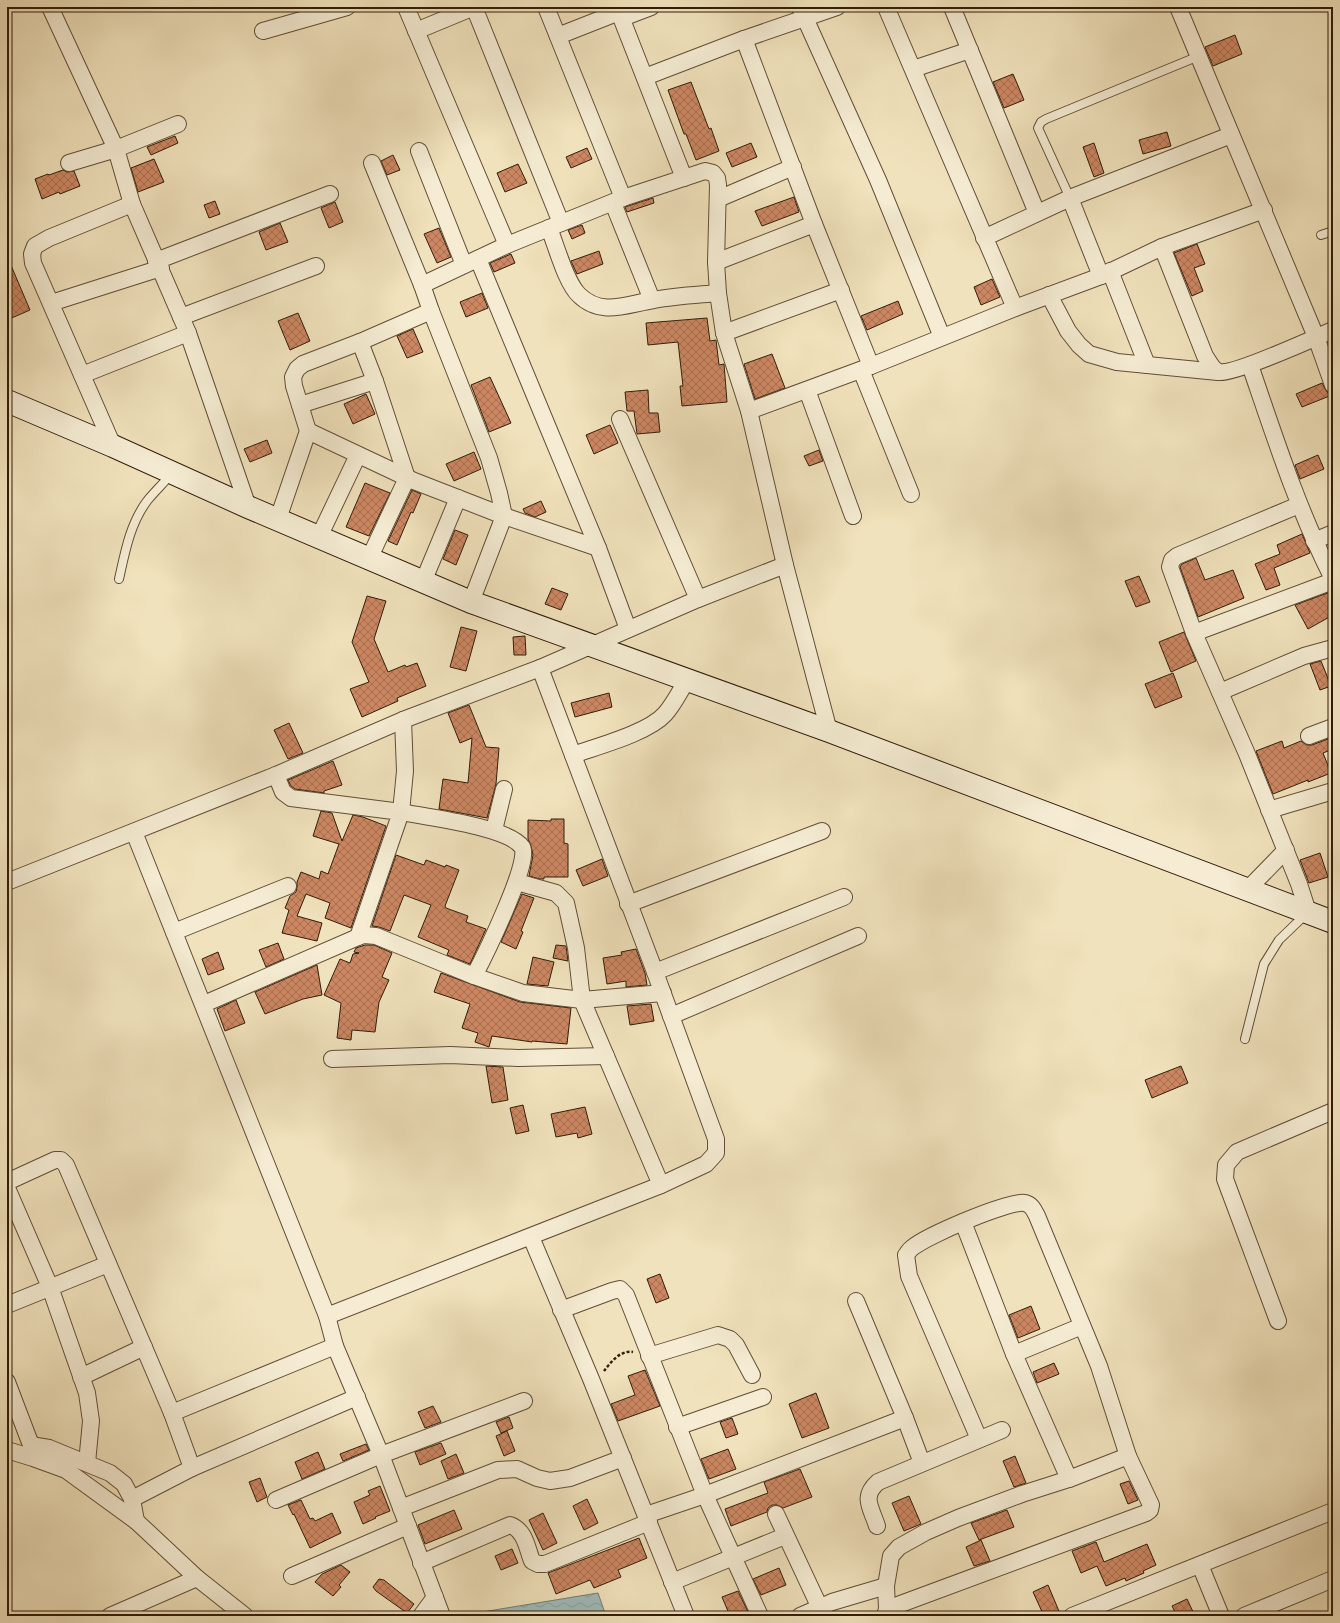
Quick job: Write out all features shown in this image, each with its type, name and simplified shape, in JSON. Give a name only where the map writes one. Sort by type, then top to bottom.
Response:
[{"type":"street","points":[[50,7],[116,149],[132,204],[182,317],[248,507]]},
{"type":"street","points":[[263,31],[347,7]]},
{"type":"street","points":[[406,7],[507,245]]},
{"type":"street","points":[[416,31],[474,7],[555,226],[570,283],[578,295],[598,307],[609,308],[624,307],[652,300],[718,293]]},
{"type":"street","points":[[546,7],[618,200],[652,300]]},
{"type":"street","points":[[558,36],[620,12],[651,7]]},
{"type":"street","points":[[645,77],[744,39],[803,13],[836,7]]},
{"type":"street","points":[[886,7],[1015,308]]},
{"type":"street","points":[[952,7],[1036,213]]},
{"type":"street","points":[[1178,7],[1264,210],[1316,337],[1333,385]]},
{"type":"street","points":[[620,12],[684,178]]},
{"type":"street","points":[[803,13],[878,180],[942,337]]},
{"type":"street","points":[[744,39],[814,224],[841,290],[866,368],[911,494]]},
{"type":"street","points":[[913,69],[970,50]]},
{"type":"street","points":[[69,163],[116,149],[178,124]]},
{"type":"street","points":[[984,238],[1070,198],[1232,135]]},
{"type":"street","points":[[419,151],[471,262],[598,548],[628,629]]},
{"type":"street","points":[[372,163],[422,285],[489,458],[504,516],[471,602]]},
{"type":"street","points":[[718,199],[793,168]]},
{"type":"street","points":[[422,285],[507,245],[618,200],[705,171],[713,173],[717,178],[718,184],[716,262],[718,293],[724,333],[749,412],[785,565],[828,731]]},
{"type":"street","points":[[50,303],[158,264],[330,194]]},
{"type":"street","points":[[1070,198],[1147,365]]},
{"type":"street","points":[[113,446],[33,263],[32,254],[35,246],[49,238],[132,204]]},
{"type":"street","points":[[749,412],[1106,274],[1162,247],[1264,210]]},
{"type":"street","points":[[716,262],[814,224]]},
{"type":"street","points":[[1162,247],[1205,356],[1212,367],[1218,372]]},
{"type":"street","points":[[182,317],[316,266]]},
{"type":"street","points":[[724,333],[841,290]]},
{"type":"street","points":[[1049,295],[1068,331],[1079,345],[1089,354],[1117,362],[1226,372],[1250,365],[1333,330]]},
{"type":"street","points":[[278,519],[308,431],[293,377],[297,369],[303,364],[360,342],[431,311]]},
{"type":"street","points":[[82,375],[188,333]]},
{"type":"street","points":[[360,342],[375,381],[407,478],[369,559]]},
{"type":"street","points":[[1194,633],[1333,580],[1314,541],[1299,505],[1250,365]]},
{"type":"street","points":[[300,405],[375,381]]},
{"type":"street","points":[[807,390],[853,516]]},
{"type":"street","points":[[7,401],[113,446],[248,507],[471,602],[828,731],[1333,922]]},
{"type":"street","points":[[620,419],[698,599]]},
{"type":"street","points":[[308,431],[407,478],[504,516],[598,548]]},
{"type":"street","points":[[319,537],[358,455]]},
{"type":"street","points":[[423,582],[458,498]]},
{"type":"street","points":[[1299,505],[1177,556],[1172,560],[1170,567],[1194,633],[1247,754],[1286,850],[1308,912]]},
{"type":"street","points":[[1314,541],[1333,533]]},
{"type":"street","points":[[7,882],[276,775],[403,720],[540,668],[698,599],[785,565]]},
{"type":"street","points":[[1220,692],[1304,656],[1333,648]]},
{"type":"street","points":[[327,1316],[661,1185],[706,1164],[716,1153],[716,1139],[672,1016],[628,904],[540,668]]},
{"type":"street","points":[[573,755],[643,730],[657,721],[666,713],[687,680]]},
{"type":"street","points":[[358,937],[401,812],[405,771],[403,720]]},
{"type":"street","points":[[1309,736],[1333,727]]},
{"type":"street","points":[[276,775],[282,792],[291,798],[401,812],[494,830],[511,838],[522,847],[524,859],[517,882],[486,954],[474,976]]},
{"type":"street","points":[[494,830],[504,789]]},
{"type":"street","points":[[1269,810],[1333,791]]},
{"type":"street","points":[[628,904],[822,831]]},
{"type":"street","points":[[134,832],[204,1004],[327,1316],[335,1346],[381,1455],[442,1616]]},
{"type":"street","points":[[1248,889],[1286,850]]},
{"type":"street","points":[[517,882],[556,893],[566,903],[576,948],[582,1000],[661,1185]]},
{"type":"street","points":[[174,932],[288,886]]},
{"type":"street","points":[[655,972],[844,897]]},
{"type":"street","points":[[204,1004],[364,935],[376,936],[474,976],[523,993],[582,1000],[663,993]]},
{"type":"street","points":[[672,1016],[858,936]]},
{"type":"street","points":[[332,1059],[450,1055],[518,1058],[606,1056]]},
{"type":"street","points":[[1278,1320],[1225,1179],[1226,1165],[1237,1152],[1333,1111]]},
{"type":"street","points":[[7,1182],[55,1160],[61,1160],[66,1165],[172,1413],[192,1468]]},
{"type":"street","points":[[7,1188],[50,1287],[90,1407],[91,1421],[87,1463]]},
{"type":"street","points":[[979,1439],[909,1276],[906,1255],[911,1249],[963,1222],[1015,1203],[1026,1203],[1033,1207],[1099,1366],[1128,1456],[1151,1505],[1150,1510],[1146,1513],[886,1613],[886,1586],[891,1556],[899,1548],[926,1532],[958,1518],[1022,1494],[1069,1479],[1128,1456]]},
{"type":"street","points":[[963,1222],[1014,1354],[1069,1479]]},
{"type":"street","points":[[531,1236],[591,1379],[686,1616]]},
{"type":"street","points":[[7,1305],[108,1264]]},
{"type":"street","points":[[561,1310],[612,1290],[620,1290],[626,1295],[705,1495],[760,1616]]},
{"type":"street","points":[[856,1300],[922,1463]]},
{"type":"street","points":[[1014,1354],[1082,1326]]},
{"type":"street","points":[[649,1356],[718,1335],[730,1339],[736,1346],[752,1375]]},
{"type":"street","points":[[172,1413],[335,1346]]},
{"type":"street","points":[[81,1377],[144,1347]]},
{"type":"street","points":[[7,1382],[32,1451],[66,1470],[136,1521],[197,1578],[245,1616]]},
{"type":"street","points":[[132,1499],[192,1468],[357,1397]]},
{"type":"street","points":[[677,1427],[763,1397]]},
{"type":"street","points":[[276,1500],[381,1455],[524,1401]]},
{"type":"street","points":[[421,1563],[510,1525],[516,1527],[522,1535],[532,1561],[538,1564],[546,1564],[705,1495],[905,1418]]},
{"type":"street","points":[[877,1526],[868,1501],[868,1494],[878,1482],[1002,1430]]},
{"type":"street","points":[[7,1450],[32,1451],[48,1448],[110,1473],[119,1479],[128,1490],[132,1499],[136,1521]]},
{"type":"street","points":[[401,1508],[498,1470],[517,1469],[537,1478],[550,1481],[570,1478],[623,1458]]},
{"type":"street","points":[[1072,1616],[1333,1511]]},
{"type":"street","points":[[776,1514],[820,1608]]},
{"type":"street","points":[[292,1576],[408,1526]]},
{"type":"street","points":[[672,1582],[785,1536]]},
{"type":"street","points":[[1200,1565],[1221,1616]]},
{"type":"street","points":[[110,1616],[197,1578]]},
{"type":"street","points":[[1244,1616],[1333,1579]]},
{"type":"street","points":[[800,1616],[832,1602],[886,1586]]},
{"type":"street","points":[[420,1616],[435,1597]]},
{"type":"lane","points":[[1070,198],[1038,128],[1041,122],[1199,56]]},
{"type":"lane","points":[[1321,235],[1333,231]]},
{"type":"lane","points":[[119,579],[127,541],[135,522],[147,502],[172,473]]},
{"type":"lane","points":[[1245,1039],[1264,964],[1279,940],[1308,912]]},
{"type":"path","points":[[591,1379],[601,1376],[618,1355],[628,1351],[649,1356]]},
{"type":"water","points":[[598,1593],[606,1616],[470,1616],[470,1614]]},
{"type":"building","points":[[1235,35],[1242,54],[1213,66],[1205,47]]},
{"type":"building","points":[[1013,74],[1024,100],[1004,108],[993,82]]},
{"type":"building","points":[[691,82],[709,129],[711,128],[719,151],[696,160],[686,134],[684,134],[668,90]]},
{"type":"building","points":[[1167,132],[1171,146],[1143,154],[1139,140]]},
{"type":"building","points":[[175,136],[178,143],[151,155],[147,147]]},
{"type":"building","points":[[751,143],[757,157],[732,167],[726,153]]},
{"type":"building","points":[[1094,143],[1104,173],[1094,177],[1083,147]]},
{"type":"building","points":[[587,148],[592,159],[571,168],[566,157]]},
{"type":"building","points":[[393,155],[400,170],[387,175],[381,161]]},
{"type":"building","points":[[154,159],[164,182],[138,192],[131,168]]},
{"type":"building","points":[[518,164],[527,183],[505,192],[497,173]]},
{"type":"building","points":[[63,170],[67,172],[74,171],[80,186],[42,199],[35,179]]},
{"type":"building","points":[[794,197],[799,212],[762,226],[755,211]]},
{"type":"building","points":[[653,198],[654,203],[627,212],[625,207]]},
{"type":"building","points":[[215,201],[220,214],[209,218],[204,205]]},
{"type":"building","points":[[335,202],[343,222],[329,228],[321,208]]},
{"type":"building","points":[[280,223],[288,242],[266,250],[259,232]]},
{"type":"building","points":[[582,225],[585,233],[572,239],[568,230]]},
{"type":"building","points":[[439,228],[451,257],[437,263],[424,234]]},
{"type":"building","points":[[1197,244],[1205,264],[1194,268],[1203,291],[1192,296],[1174,253]]},
{"type":"building","points":[[599,251],[603,264],[577,274],[571,261]]},
{"type":"building","points":[[511,254],[515,263],[494,272],[490,263]]},
{"type":"building","points":[[7,256],[30,310],[7,320]]},
{"type":"building","points":[[992,279],[1000,297],[981,305],[974,287]]},
{"type":"building","points":[[482,293],[488,308],[466,317],[460,302]]},
{"type":"building","points":[[898,301],[903,314],[867,330],[861,316]]},
{"type":"building","points":[[298,313],[310,341],[290,350],[278,321]]},
{"type":"building","points":[[707,318],[710,341],[716,340],[719,365],[724,364],[727,402],[682,406],[680,386],[683,386],[678,342],[648,345],[646,323]]},
{"type":"building","points":[[413,329],[423,352],[407,358],[397,336]]},
{"type":"building","points":[[772,354],[785,388],[755,399],[744,364]]},
{"type":"building","points":[[490,377],[511,423],[489,432],[471,385]]},
{"type":"building","points":[[1322,383],[1327,392],[1332,395],[1302,407],[1296,394]]},
{"type":"building","points":[[648,390],[649,413],[658,413],[660,432],[637,434],[634,411],[627,411],[625,392]]},
{"type":"building","points":[[366,394],[375,414],[353,424],[344,404]]},
{"type":"building","points":[[610,425],[618,443],[594,454],[586,435]]},
{"type":"building","points":[[267,440],[272,453],[250,462],[244,449]]},
{"type":"building","points":[[819,450],[823,461],[809,466],[804,456]]},
{"type":"building","points":[[474,452],[481,469],[454,481],[446,464]]},
{"type":"building","points":[[1318,455],[1324,469],[1300,479],[1295,465]]},
{"type":"building","points":[[365,483],[390,493],[369,536],[346,527]]},
{"type":"building","points":[[412,490],[421,494],[413,513],[411,512],[397,545],[388,541]]},
{"type":"building","points":[[541,501],[546,512],[535,517],[525,513],[523,509]]},
{"type":"building","points":[[455,530],[468,535],[456,565],[443,559]]},
{"type":"building","points":[[1302,534],[1310,553],[1274,568],[1280,585],[1266,590],[1255,564],[1280,554],[1277,545]]},
{"type":"building","points":[[1196,558],[1205,580],[1233,570],[1244,598],[1198,617],[1180,567],[1182,564]]},
{"type":"building","points":[[1139,576],[1150,602],[1136,607],[1125,581]]},
{"type":"building","points":[[552,588],[568,594],[561,610],[545,604]]},
{"type":"building","points":[[1333,591],[1333,615],[1308,629],[1295,605]]},
{"type":"building","points":[[367,596],[386,601],[374,639],[388,672],[405,665],[406,667],[417,663],[426,686],[397,698],[398,701],[362,717],[350,689],[369,682],[352,642]]},
{"type":"building","points":[[461,627],[477,631],[466,671],[450,667]]},
{"type":"building","points":[[1184,632],[1196,661],[1171,672],[1159,642]]},
{"type":"building","points":[[525,636],[526,655],[514,655],[513,637]]},
{"type":"building","points":[[1321,661],[1331,686],[1320,690],[1310,664]]},
{"type":"building","points":[[1173,673],[1182,697],[1155,708],[1145,684]]},
{"type":"building","points":[[609,693],[612,707],[575,717],[571,703]]},
{"type":"building","points":[[469,705],[486,747],[499,748],[496,784],[487,818],[439,809],[443,779],[468,783],[472,738],[460,743],[448,713]]},
{"type":"building","points":[[289,723],[303,753],[288,759],[274,730]]},
{"type":"building","points":[[1333,737],[1333,749],[1323,753],[1331,773],[1308,782],[1308,780],[1273,794],[1256,751],[1282,741],[1284,748],[1301,741],[1307,745],[1312,745]]},
{"type":"building","points":[[333,761],[342,785],[324,791],[324,793],[295,789],[291,786],[288,780]]},
{"type":"building","points":[[321,811],[332,813],[342,841],[353,815],[363,817],[386,826],[351,928],[325,918],[330,903],[306,894],[297,916],[322,923],[317,941],[282,933],[289,910],[285,908],[290,896],[296,892],[297,882],[301,872],[319,879],[321,871],[328,874],[339,844],[313,836]]},
{"type":"building","points":[[551,819],[564,819],[564,843],[568,844],[568,877],[544,877],[544,879],[540,879],[529,876],[533,855],[528,839],[528,820],[551,821]]},
{"type":"building","points":[[1320,853],[1328,877],[1309,883],[1300,860]]},
{"type":"building","points":[[396,855],[424,865],[426,860],[459,870],[445,906],[446,908],[468,916],[466,922],[486,929],[470,964],[447,955],[449,950],[418,937],[431,905],[404,895],[390,931],[372,926]]},
{"type":"building","points":[[602,859],[608,876],[583,886],[576,870]]},
{"type":"building","points":[[522,894],[534,898],[521,931],[523,932],[516,949],[501,942]]},
{"type":"building","points":[[278,943],[284,959],[266,967],[259,950]]},
{"type":"building","points":[[365,945],[374,945],[392,953],[382,977],[389,980],[379,1002],[375,1032],[352,1030],[351,1040],[337,1038],[341,1003],[324,995],[340,959],[350,963],[353,954],[359,953],[354,952],[356,948]]},
{"type":"building","points":[[556,945],[566,946],[568,961],[553,958]]},
{"type":"building","points":[[636,949],[645,973],[647,985],[626,987],[626,981],[607,984],[603,958],[622,955],[621,952]]},
{"type":"building","points":[[218,952],[224,969],[208,975],[202,959]]},
{"type":"building","points":[[533,957],[554,962],[548,986],[527,984]]},
{"type":"building","points":[[317,965],[322,995],[303,999],[265,1014],[255,992]]},
{"type":"building","points":[[441,973],[520,1002],[571,1008],[567,1044],[532,1042],[492,1036],[489,1047],[475,1042],[478,1033],[462,1028],[470,1004],[434,992]]},
{"type":"building","points":[[236,1000],[245,1023],[225,1031],[217,1009]]},
{"type":"building","points":[[651,1004],[654,1021],[630,1025],[627,1006]]},
{"type":"building","points":[[486,1066],[503,1067],[508,1100],[492,1103]]},
{"type":"building","points":[[1181,1066],[1188,1083],[1152,1098],[1145,1080]]},
{"type":"building","points":[[523,1105],[529,1131],[516,1134],[510,1108]]},
{"type":"building","points":[[585,1107],[592,1134],[578,1138],[577,1133],[556,1137],[551,1114]]},
{"type":"building","points":[[660,1274],[669,1298],[656,1303],[647,1279]]},
{"type":"building","points":[[1031,1306],[1040,1329],[1018,1338],[1009,1315]]},
{"type":"building","points":[[1054,1363],[1059,1374],[1037,1383],[1033,1372]]},
{"type":"building","points":[[645,1370],[660,1406],[618,1421],[611,1404],[635,1395],[628,1376]]},
{"type":"building","points":[[816,1393],[829,1428],[802,1438],[789,1404]]},
{"type":"building","points":[[433,1406],[441,1422],[425,1428],[418,1412]]},
{"type":"building","points":[[509,1417],[513,1428],[501,1433],[496,1422]]},
{"type":"building","points":[[732,1418],[738,1434],[726,1438],[720,1422]]},
{"type":"building","points":[[507,1431],[515,1451],[504,1456],[496,1436]]},
{"type":"building","points":[[441,1443],[446,1454],[420,1465],[415,1452]]},
{"type":"building","points":[[366,1444],[369,1450],[343,1461],[340,1454]]},
{"type":"building","points":[[728,1449],[736,1469],[709,1479],[701,1459]]},
{"type":"building","points":[[318,1452],[325,1469],[302,1479],[295,1462]]},
{"type":"building","points":[[456,1454],[464,1473],[448,1479],[441,1461]]},
{"type":"building","points":[[1015,1456],[1026,1483],[1014,1487],[1003,1461]]},
{"type":"building","points":[[800,1469],[812,1497],[783,1508],[777,1505],[772,1505],[768,1508],[767,1512],[731,1526],[725,1509],[768,1493],[764,1482]]},
{"type":"building","points":[[260,1478],[267,1497],[257,1502],[249,1482]]},
{"type":"building","points":[[1129,1481],[1138,1500],[1128,1504],[1120,1484]]},
{"type":"building","points":[[380,1486],[390,1511],[363,1524],[354,1502],[370,1495],[368,1491]]},
{"type":"building","points":[[909,1496],[921,1524],[904,1531],[892,1503]]},
{"type":"building","points":[[587,1499],[598,1523],[584,1530],[573,1506]]},
{"type":"building","points":[[301,1500],[310,1519],[313,1518],[315,1521],[332,1513],[341,1533],[310,1548],[294,1514],[293,1515],[288,1505]]},
{"type":"building","points":[[454,1510],[462,1529],[425,1544],[418,1525]]},
{"type":"building","points":[[1007,1510],[1014,1527],[979,1540],[971,1523]]},
{"type":"building","points":[[543,1513],[557,1543],[543,1550],[529,1520]]},
{"type":"building","points":[[639,1538],[647,1558],[618,1570],[621,1577],[594,1588],[590,1580],[556,1594],[548,1573]]},
{"type":"building","points":[[981,1540],[990,1561],[974,1566],[966,1547]]},
{"type":"building","points":[[1096,1542],[1104,1562],[1147,1544],[1156,1565],[1143,1571],[1144,1573],[1126,1581],[1125,1578],[1106,1586],[1097,1566],[1081,1573],[1072,1551]]},
{"type":"building","points":[[512,1549],[518,1563],[501,1570],[495,1556]]},
{"type":"building","points":[[341,1565],[350,1572],[339,1585],[341,1587],[333,1596],[315,1582],[322,1574]]},
{"type":"building","points":[[779,1568],[786,1585],[761,1595],[753,1579]]},
{"type":"building","points":[[379,1579],[384,1580],[414,1604],[407,1613],[376,1591],[373,1587]]},
{"type":"building","points":[[1048,1585],[1061,1616],[1044,1616],[1033,1592]]},
{"type":"building","points":[[738,1591],[750,1616],[730,1616],[722,1597]]},
{"type":"building","points":[[1187,1599],[1195,1616],[1177,1616],[1172,1606]]}]
